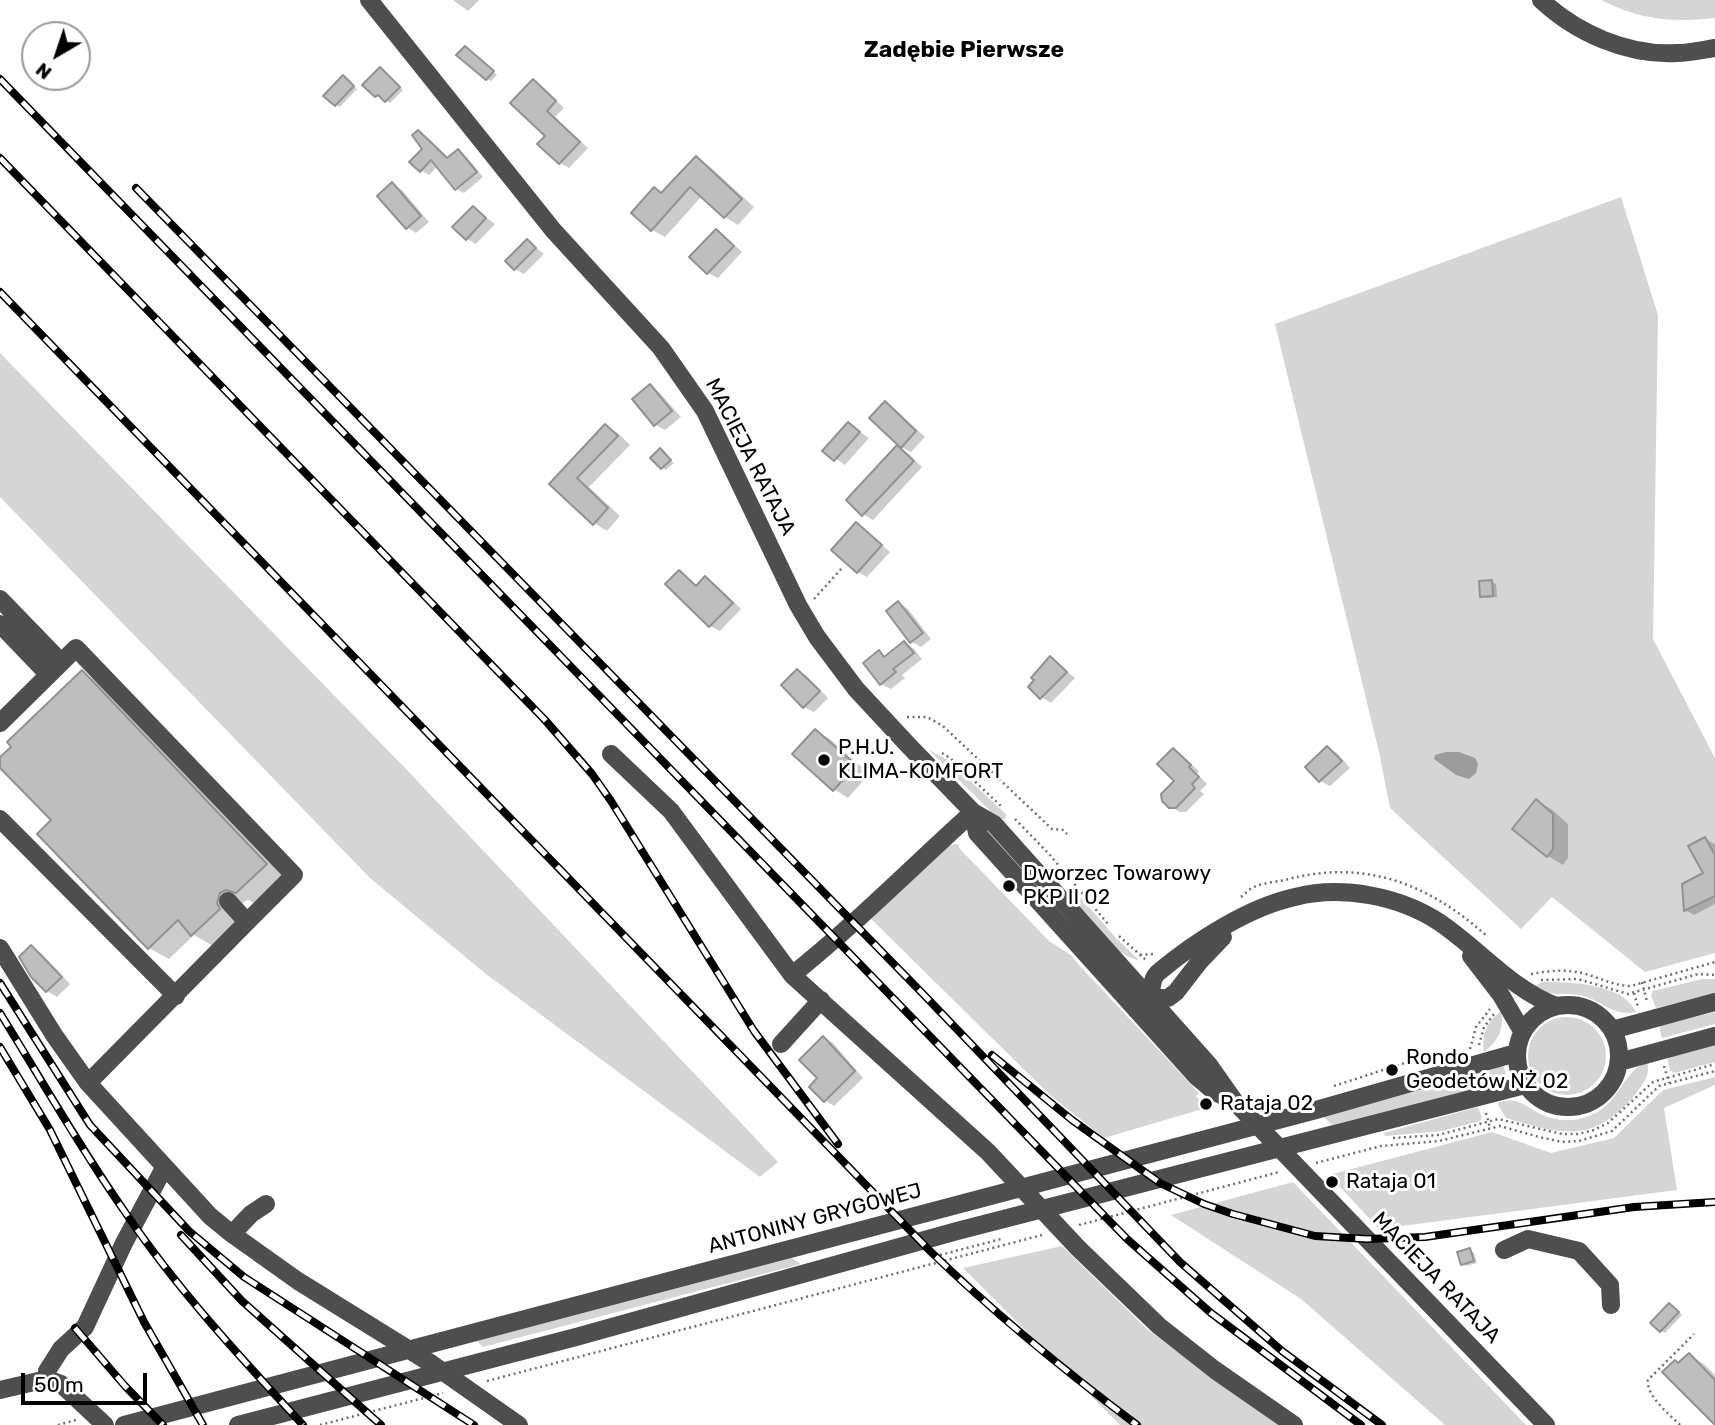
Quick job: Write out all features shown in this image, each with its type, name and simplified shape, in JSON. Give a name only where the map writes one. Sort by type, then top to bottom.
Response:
[{"type":"street","name":"MACIEJA RATAJA","points":[[369,0],[553,230],[661,348],[689,386],[711,423],[802,612],[825,648],[856,688],[973,812],[994,824],[1142,1004],[1209,1065],[1235,1102],[1546,1425]]},
{"type":"street","points":[[1541,0],[1583,30],[1620,45],[1675,54],[1715,47]]},
{"type":"street","points":[[0,599],[55,668]]},
{"type":"street","points":[[0,624],[55,668]]},
{"type":"street","points":[[0,723],[76,648],[294,875],[89,1083]]},
{"type":"street","points":[[611,754],[671,811],[793,975],[988,1152],[1078,1248],[1159,1326],[1294,1425]]},
{"type":"street","points":[[793,975],[836,940],[973,812]]},
{"type":"street","points":[[0,819],[176,996]]},
{"type":"street","points":[[1142,1004],[1157,973],[1207,937],[1275,902],[1314,894],[1343,893],[1382,897],[1456,927],[1507,989],[1522,1031]]},
{"type":"street","points":[[228,901],[247,922]]},
{"type":"street","points":[[1142,1004],[1168,998],[1176,992],[1213,946],[1252,913]]},
{"type":"street","points":[[0,948],[54,1035],[89,1083],[210,1216],[298,1282],[432,1364],[519,1425]]},
{"type":"street","points":[[1507,989],[1556,1006]]},
{"type":"street","points":[[782,1044],[821,1000]]},
{"type":"street","points":[[1612,1030],[1715,1002]]},
{"type":"street","points":[[1572,1005],[1588,1009],[1602,1017],[1612,1030],[1618,1045],[1619,1062],[1615,1077],[1606,1090],[1594,1100],[1580,1106],[1549,1104],[1525,1085],[1520,1075],[1516,1053],[1522,1031],[1541,1012],[1556,1006],[1572,1005]]},
{"type":"street","points":[[1619,1062],[1715,1035]]},
{"type":"street","name":"ANTONINY GRYGOWEJ","points":[[124,1425],[1316,1110],[1516,1053]]},
{"type":"street","points":[[238,1425],[970,1227],[1525,1085]]},
{"type":"street","points":[[47,1379],[47,1371],[61,1349],[85,1327],[124,1243],[164,1168]]},
{"type":"street","points":[[232,1234],[251,1214],[266,1204]]},
{"type":"street","points":[[1504,1250],[1528,1240],[1579,1251],[1610,1285],[1612,1305]]},
{"type":"street","points":[[0,1390],[47,1379],[61,1384],[105,1425]]},
{"type":"path","points":[[802,612],[842,568]]},
{"type":"path","points":[[900,717],[934,719],[1052,829],[1063,830],[1068,834]]},
{"type":"path","points":[[1431,902],[1456,927]]},
{"type":"path","points":[[1469,1051],[1476,1027],[1507,989],[1528,974],[1562,970],[1580,972],[1630,986],[1715,962]]},
{"type":"path","points":[[1537,980],[1578,979],[1628,995],[1698,974],[1715,975]]},
{"type":"path","points":[[1331,1087],[1420,1058],[1444,1054]]},
{"type":"path","points":[[1391,1138],[1438,1135],[1498,1119],[1562,1134],[1594,1130],[1618,1116],[1653,1082],[1715,1064]]},
{"type":"path","points":[[1314,1163],[1381,1146],[1438,1141],[1500,1126],[1562,1142],[1579,1141],[1612,1131],[1659,1086],[1715,1071]]},
{"type":"path","points":[[1076,1226],[1288,1170]]},
{"type":"path","points":[[482,1382],[1050,1233]]},
{"type":"path","points":[[1680,1425],[1651,1394],[1647,1387],[1648,1380],[1694,1334]]},
{"type":"path","points":[[320,1425],[442,1393]]},
{"type":"path","points":[[58,1425],[65,1423]]},
{"type":"shaded area","points":[[1601,0],[1715,0],[1715,18],[1670,20],[1643,16]]},
{"type":"shaded area","points":[[1621,197],[1658,315],[1653,639],[1715,758],[1715,953],[1645,972],[1552,897],[1521,929],[1390,808],[1379,752],[1275,324]]},
{"type":"shaded area","points":[[0,353],[406,769],[778,1162],[760,1177],[486,974],[370,878],[0,497]]},
{"type":"shaded area","points":[[929,750],[948,760],[1007,815],[1004,820],[991,812]]},
{"type":"shaded area","points":[[1459,752],[1475,758],[1478,764],[1476,773],[1469,779],[1456,775],[1434,759],[1435,755]]},
{"type":"shaded area","points":[[959,844],[959,848],[1049,941],[1071,955],[1199,1093],[1196,1096],[1206,1108],[1104,1138],[1050,1095],[871,919],[949,845]]},
{"type":"shaded area","points":[[1076,892],[1140,961],[1128,957],[1100,934],[1070,894]]},
{"type":"shaded area","points":[[1702,979],[1715,979],[1715,993],[1656,1008],[1651,995],[1653,991]]},
{"type":"shaded area","points":[[1542,982],[1580,984],[1608,990],[1629,1002],[1636,1012],[1613,1010],[1579,995],[1542,993],[1530,989]]},
{"type":"shaded area","points":[[1501,1011],[1499,1034],[1484,1052],[1486,1029]]},
{"type":"shaded area","points":[[1715,1012],[1715,1024],[1662,1038],[1659,1026]]},
{"type":"shaded area","points":[[1559,1017],[1575,1017],[1589,1023],[1600,1034],[1606,1048],[1606,1064],[1600,1078],[1589,1089],[1575,1095],[1559,1095],[1545,1089],[1534,1078],[1528,1064],[1528,1048],[1534,1034],[1545,1023]]},
{"type":"shaded area","points":[[1715,1043],[1715,1062],[1674,1073],[1670,1070],[1667,1056]]},
{"type":"shaded area","points":[[1647,1062],[1647,1076],[1634,1096],[1619,1112],[1590,1129],[1560,1131],[1526,1124],[1506,1118],[1497,1103],[1515,1101],[1556,1119],[1583,1118],[1600,1111],[1608,1104],[1631,1073]]},
{"type":"shaded area","points":[[1503,1065],[1508,1081],[1493,1085],[1489,1071]]},
{"type":"shaded area","points":[[1471,1077],[1474,1089],[1332,1125],[1323,1116]]},
{"type":"shaded area","points":[[1715,1077],[1715,1085],[1664,1108],[1677,1190],[1379,1229],[1329,1175],[1492,1132],[1551,1153],[1614,1138],[1663,1090]]},
{"type":"shaded area","points":[[1478,1107],[1482,1118],[1480,1121],[1442,1131],[1385,1136],[1384,1133]]},
{"type":"shaded area","points":[[1293,1182],[1526,1425],[1445,1425],[1301,1299],[1171,1215]]},
{"type":"shaded area","points":[[1062,1246],[1148,1330],[1278,1425],[1120,1425],[963,1268]]},
{"type":"shaded area","points":[[792,1258],[801,1264],[483,1347],[477,1341]]},
{"type":"building","points":[[465,46],[494,71],[486,80],[456,55]]},
{"type":"building","points":[[380,67],[400,87],[385,102],[362,85]]},
{"type":"building","points":[[343,75],[354,86],[335,106],[323,96]]},
{"type":"building","points":[[533,79],[556,101],[547,111],[580,142],[559,164],[537,144],[545,136],[510,103]]},
{"type":"building","points":[[418,130],[447,158],[458,149],[477,172],[455,190],[431,160],[420,172],[409,162],[422,149],[412,135]]},
{"type":"building","points":[[696,156],[742,199],[724,218],[690,187],[651,231],[631,213],[654,187],[661,193]]},
{"type":"building","points":[[392,182],[421,216],[406,229],[377,196]]},
{"type":"building","points":[[473,206],[486,218],[466,240],[452,227]]},
{"type":"building","points":[[716,229],[734,246],[707,274],[689,257]]},
{"type":"building","points":[[527,239],[536,248],[514,270],[505,261]]},
{"type":"building","points":[[650,384],[672,411],[654,426],[632,399]]},
{"type":"building","points":[[885,401],[916,431],[901,448],[869,418]]},
{"type":"building","points":[[848,422],[860,432],[834,461],[822,451]]},
{"type":"building","points":[[605,424],[618,436],[577,478],[608,508],[593,525],[549,484]]},
{"type":"building","points":[[897,445],[914,461],[862,516],[846,500]]},
{"type":"building","points":[[660,448],[671,460],[661,469],[650,458]]},
{"type":"building","points":[[856,522],[882,545],[857,573],[831,550]]},
{"type":"building","points":[[679,570],[696,586],[705,576],[733,603],[709,627],[665,584]]},
{"type":"building","points":[[1492,580],[1493,596],[1480,597],[1479,581]]},
{"type":"building","points":[[898,601],[923,633],[910,643],[886,611]]},
{"type":"building","points":[[904,641],[914,653],[893,669],[896,672],[880,685],[863,663],[879,650],[884,657]]},
{"type":"building","points":[[1050,656],[1067,672],[1040,699],[1028,687],[1034,680],[1031,678]]},
{"type":"building","points":[[797,669],[820,691],[803,708],[781,685]]},
{"type":"building","points":[[82,670],[267,864],[236,893],[226,890],[220,893],[217,903],[220,909],[191,936],[178,920],[148,949],[37,834],[51,820],[0,768],[0,757],[11,747],[7,742]]},
{"type":"building","name":"P.H.U. KLIMA-KOMFORT","points":[[815,729],[856,765],[833,791],[792,754]]},
{"type":"building","points":[[1327,746],[1342,761],[1319,782],[1305,767]]},
{"type":"building","points":[[1173,748],[1199,777],[1192,784],[1195,788],[1176,808],[1169,808],[1162,801],[1161,794],[1174,781],[1157,764]]},
{"type":"building","points":[[1536,799],[1553,814],[1553,849],[1547,857],[1512,829]]},
{"type":"building","points":[[1705,837],[1715,855],[1715,896],[1684,911],[1682,884],[1703,873],[1688,846]]},
{"type":"building","points":[[31,945],[62,977],[46,992],[31,977],[19,957]]},
{"type":"building","points":[[823,1036],[855,1071],[824,1102],[809,1087],[817,1078],[799,1060]]},
{"type":"building","points":[[1470,1248],[1474,1261],[1461,1265],[1457,1252]]},
{"type":"building","points":[[1669,1303],[1679,1312],[1660,1332],[1650,1323]]},
{"type":"building","points":[[1689,1353],[1715,1380],[1715,1425],[1662,1372],[1675,1360],[1678,1363]]},
{"type":"railway","points":[[0,79],[1127,1239],[1211,1313],[1361,1425]]},
{"type":"railway","points":[[0,158],[545,720],[592,774],[754,1031],[838,1144]]},
{"type":"railway","points":[[136,188],[926,997],[1180,1262],[1282,1351],[1382,1425]]},
{"type":"railway","points":[[0,292],[929,1250],[1030,1341],[1137,1425]]},
{"type":"railway","points":[[0,983],[90,1125],[189,1231],[244,1277],[474,1425]]},
{"type":"railway","points":[[0,1013],[92,1163],[145,1240],[210,1322],[303,1425]]},
{"type":"railway","points":[[0,1047],[50,1130],[144,1322],[203,1425]]},
{"type":"railway","points":[[992,1055],[1072,1120],[1160,1183],[1204,1204],[1233,1214],[1315,1236],[1367,1239],[1425,1237],[1634,1207],[1715,1202]]},
{"type":"railway","points":[[181,1235],[242,1301],[381,1425]]},
{"type":"railway","points":[[75,1328],[163,1425]]},
{"type":"place","name":"P.H.U. KLIMA-KOMFORT","points":[[824,760]]},
{"type":"place","name":"Dworzec Towarowy PKP II 02","points":[[1009,886]]},
{"type":"place","name":"Rondo Geodetów NŻ 02","points":[[1392,1070]]},
{"type":"place","name":"Rataja 02","points":[[1206,1104]]},
{"type":"place","name":"Rataja 01","points":[[1332,1182]]},
{"type":"district","name":"Zadębie Pierwsze","points":[[964,50]]}]
